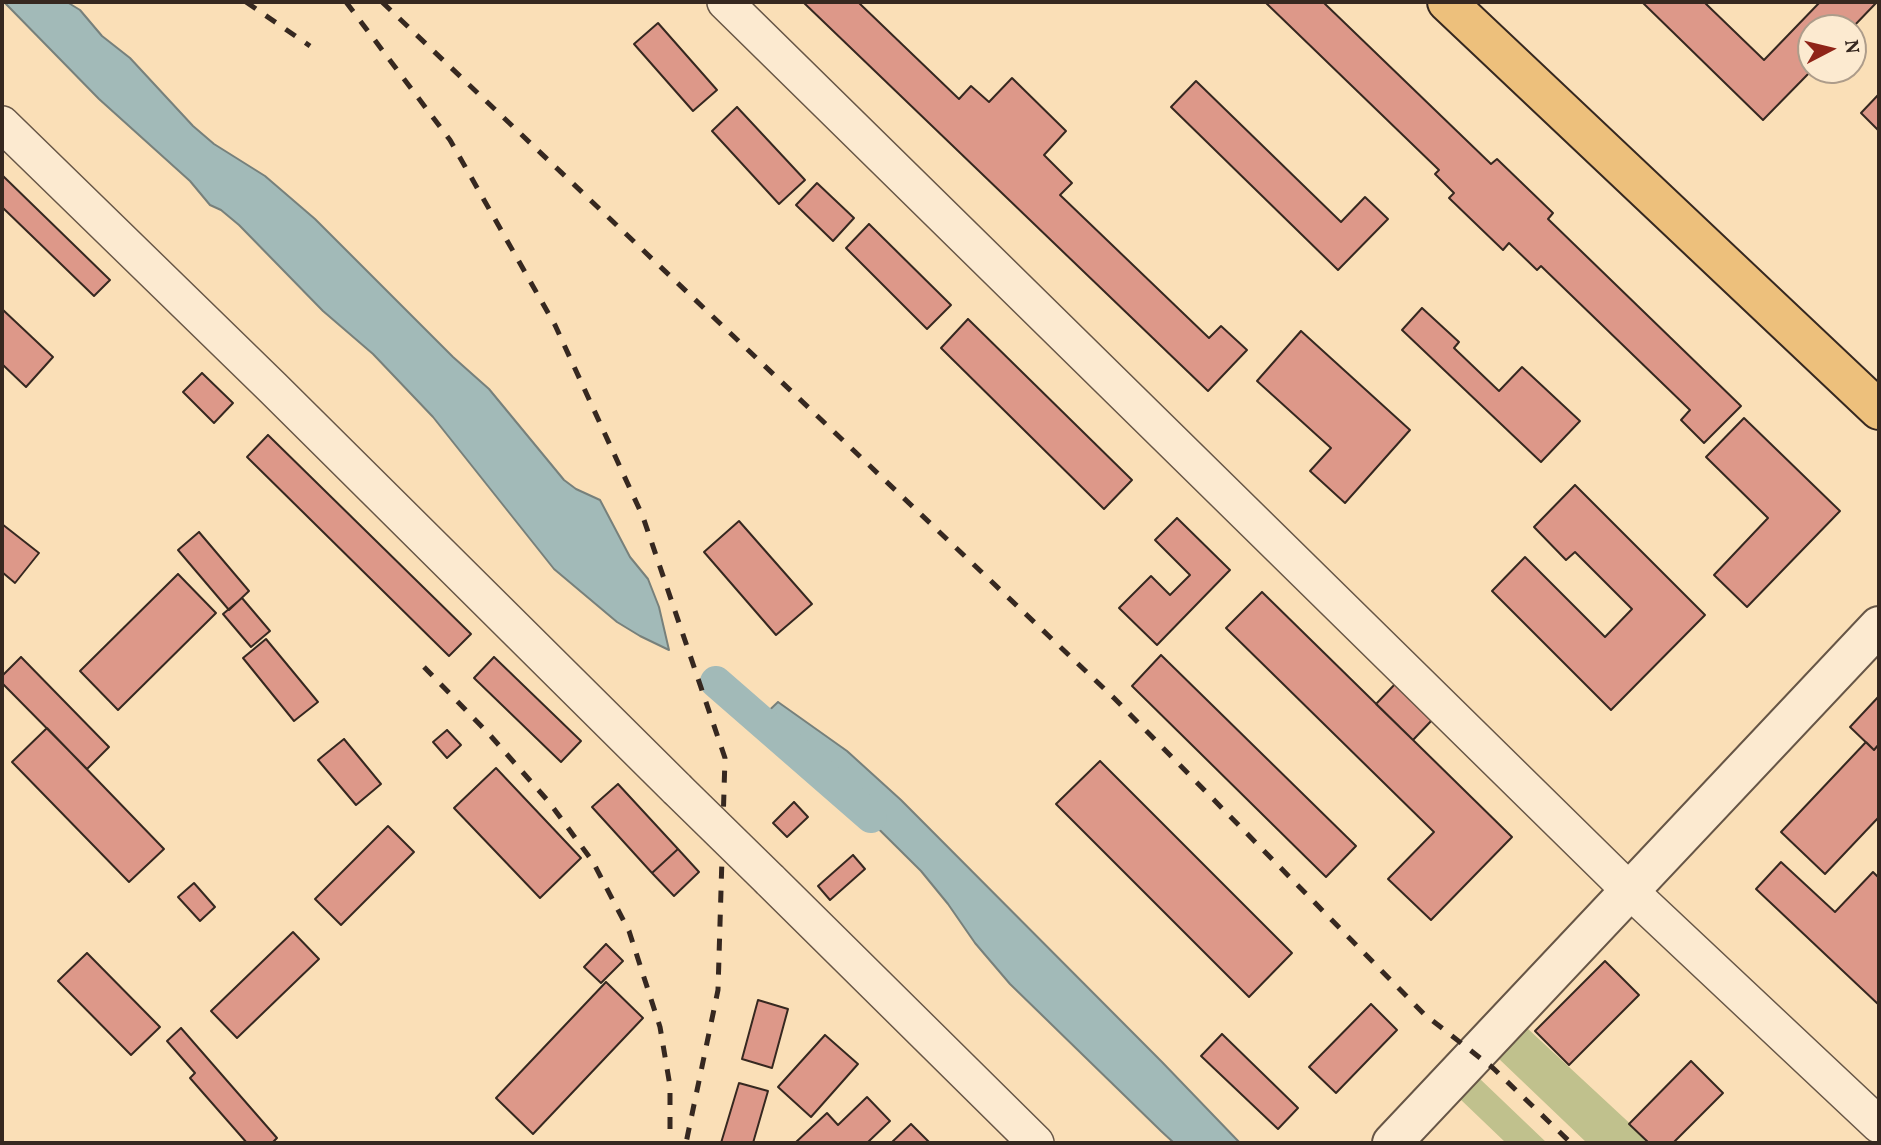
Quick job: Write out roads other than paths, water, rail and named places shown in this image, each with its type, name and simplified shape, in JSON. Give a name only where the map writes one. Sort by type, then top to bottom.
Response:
[{"type":"main road","points":[[1458,6],[1879,410]]},
{"type":"street","points":[[725,2],[1630,891],[1879,1125]]},
{"type":"street","points":[[2,124],[273,388],[1036,1143]]},
{"type":"street","points":[[1392,1143],[1879,626]]},
{"type":"water","points":[[4,2],[67,2],[80,10],[102,36],[130,58],[193,126],[214,144],[265,176],[315,219],[453,357],[489,389],[564,480],[600,500],[630,557],[648,579],[659,607],[669,650],[617,622],[554,569],[433,417],[373,354],[323,311],[239,225],[221,210],[210,205],[190,181],[99,99]]},
{"type":"water","points":[[778,702],[847,751],[901,800],[1240,1143],[1174,1143],[1161,1131],[1010,984],[975,943],[921,871],[804,755],[760,719]]},
{"type":"waterway","points":[[716,682],[871,817]]},
{"type":"railway","points":[[246,2],[310,46]]},
{"type":"railway","points":[[346,2],[450,140],[555,325],[643,517],[725,758],[718,990],[686,1143]]},
{"type":"railway","points":[[382,2],[1114,698],[1424,1014],[1493,1068],[1571,1143]]},
{"type":"railway","points":[[424,667],[489,734],[549,802],[593,862],[629,931],[660,1027],[670,1086],[670,1143]]}]
